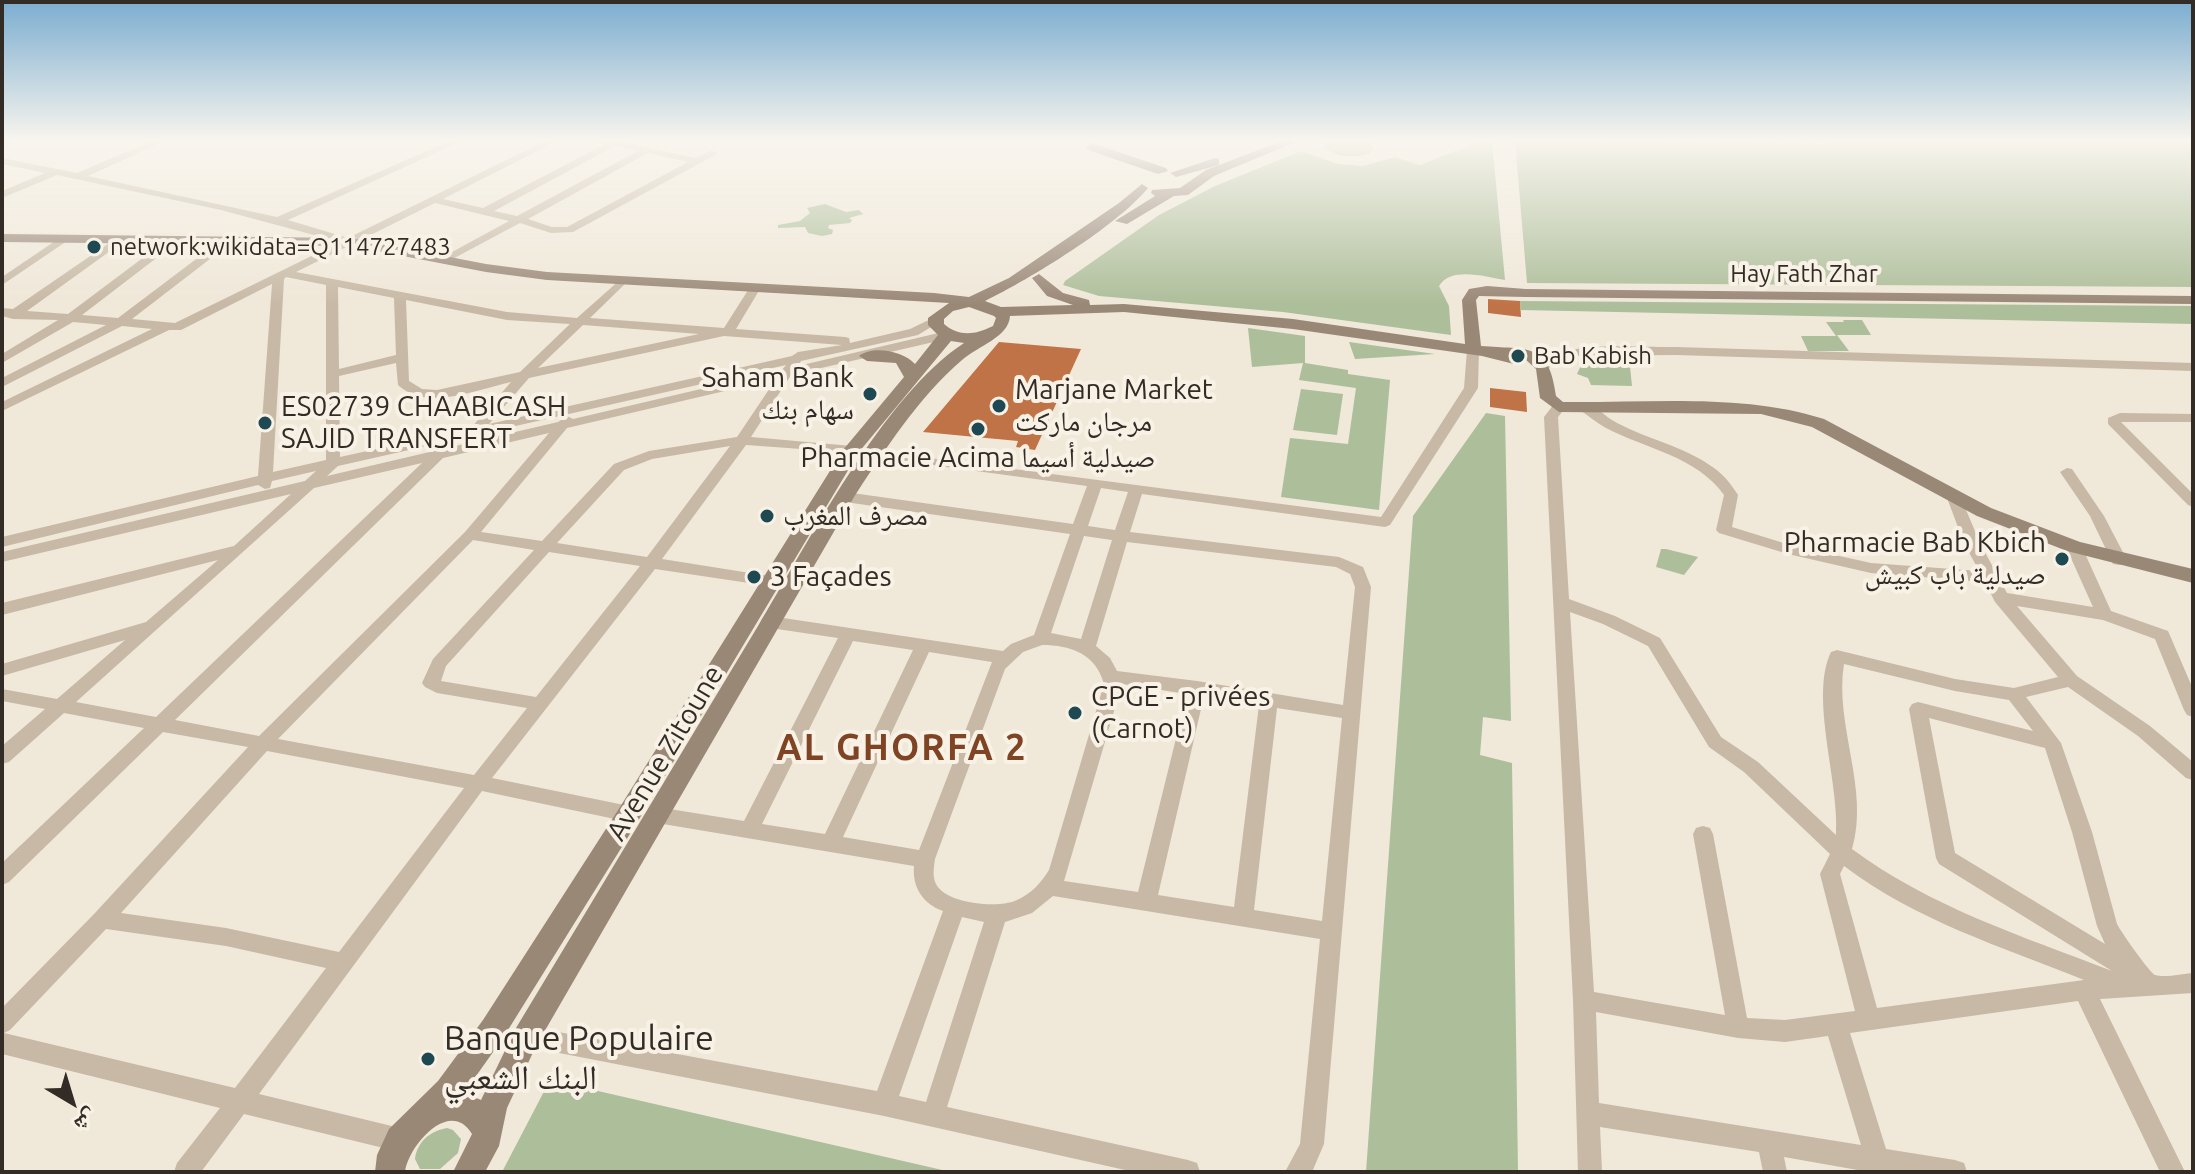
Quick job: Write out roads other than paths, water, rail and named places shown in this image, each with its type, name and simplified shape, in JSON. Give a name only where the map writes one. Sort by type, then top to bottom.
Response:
[{"type":"street","points":[[172,196],[280,220],[351,242],[547,276],[908,296],[987,305],[1000,311],[1124,308]]},
{"type":"street","points":[[280,220],[332,196]]},
{"type":"street","points":[[9,313],[177,327],[443,196]]},
{"type":"street","points":[[486,211],[513,196]]},
{"type":"street","points":[[445,260],[564,196]]},
{"type":"street","points":[[435,200],[551,230],[569,230],[633,196]]},
{"type":"street","points":[[2,557],[440,452],[570,415],[865,349],[939,325],[948,308],[969,303],[1014,281],[1124,206],[1132,196]]},
{"type":"street","points":[[1000,311],[1039,278],[1138,210],[1166,196]]},
{"type":"street","points":[[2,282],[65,239]]},
{"type":"street","points":[[5,240],[351,242]]},
{"type":"street","points":[[2,383],[122,321],[228,240]]},
{"type":"street","points":[[2,322],[9,313],[119,241]]},
{"type":"street","points":[[2,359],[72,317],[172,241]]},
{"type":"street","points":[[282,276],[498,315],[729,331],[865,349],[903,359],[910,366],[912,377]]},
{"type":"street","points":[[263,494],[267,478],[282,276]]},
{"type":"street","points":[[1039,278],[1057,296],[1124,308],[1293,324],[1518,356],[1544,365]]},
{"type":"street","points":[[477,429],[527,372],[622,281]]},
{"type":"street","points":[[2,757],[316,482],[333,463],[332,283]]},
{"type":"street","points":[[400,296],[403,382],[421,394],[437,394],[527,372],[729,331],[754,289]]},
{"type":"street","name":"Hay Fath Zhar","points":[[1478,351],[1469,300],[1474,292],[1483,290],[2193,300]]},
{"type":"street","points":[[908,296],[930,304],[939,325],[964,338],[995,331],[1014,320],[1042,312]]},
{"type":"street","points":[[995,331],[1004,318],[1000,311]]},
{"type":"street","name":"Avenue Zitoune","points":[[391,1171],[392,1155],[400,1140],[448,1091],[477,1051],[629,814],[769,581],[863,451],[912,377],[939,325]]},
{"type":"street","points":[[2,407],[168,326]]},
{"type":"street","name":"Avenue Zitoune","points":[[468,1172],[478,1160],[497,1095],[526,1037],[845,497],[863,451],[944,366],[968,346],[995,331]]},
{"type":"street","points":[[539,704],[437,687],[431,683],[431,677],[439,663],[627,462],[649,455],[742,440],[863,451],[1385,522],[1471,388],[1478,351]]},
{"type":"street","points":[[1544,365],[1552,358],[1570,352],[1676,351],[2193,367]]},
{"type":"street","points":[[333,374],[401,358]]},
{"type":"street","points":[[186,1172],[478,783],[650,564],[742,440],[792,364]]},
{"type":"street","points":[[1544,365],[1548,398],[1559,407],[1761,409],[1791,414],[1818,423],[1954,498],[2074,547],[2193,576]]},
{"type":"street","points":[[1559,407],[1551,417],[1584,1000],[1590,1172]]},
{"type":"street","points":[[1585,407],[1607,423],[1699,465],[1716,476],[1731,495],[1724,530],[1871,568],[1989,577]]},
{"type":"street","points":[[2,542],[477,429],[570,415]]},
{"type":"street","points":[[2,1023],[261,745],[470,535],[570,415]]},
{"type":"street","points":[[2193,418],[2120,417],[2113,421],[2193,502]]},
{"type":"street","points":[[2,876],[440,452]]},
{"type":"street","points":[[2067,472],[2097,516],[2119,560]]},
{"type":"street","points":[[1041,639],[1095,483]]},
{"type":"street","points":[[1087,647],[1136,488]]},
{"type":"street","points":[[845,497],[1349,565],[1357,571],[1363,587],[1312,1144],[1297,1172]]},
{"type":"street","points":[[1954,498],[2001,598],[2071,680],[2144,731],[2193,773]]},
{"type":"street","points":[[470,535],[543,549],[769,581]]},
{"type":"street","points":[[2074,547],[2105,615]]},
{"type":"street","points":[[2,609],[239,550]]},
{"type":"street","points":[[2001,598],[2105,615],[2162,635],[2193,710]]},
{"type":"street","points":[[1561,602],[1609,620],[1654,642],[1715,742],[1751,767],[1841,852],[1881,882],[1931,909],[2127,987]]},
{"type":"street","points":[[770,622],[1006,658]]},
{"type":"street","points":[[2,670],[151,627]]},
{"type":"street","points":[[750,828],[848,634]]},
{"type":"street","points":[[1041,639],[1074,641],[1087,647],[1106,665],[1113,684],[1058,873],[1050,887],[1028,907],[997,915],[955,907],[935,899],[924,885],[921,874],[994,676],[1006,658],[1029,642],[1041,639]]},
{"type":"street","points":[[831,842],[924,645]]},
{"type":"street","points":[[1869,1021],[1830,874],[1848,831],[1833,711],[1831,673],[1837,656],[1955,685],[2014,694],[2071,680]]},
{"type":"street","points":[[1112,676],[1353,713]]},
{"type":"street","points":[[1146,902],[1197,687]]},
{"type":"street","points":[[2014,694],[2052,743],[2082,832],[2107,926],[2117,945],[2154,986]]},
{"type":"street","points":[[2,695],[629,814]]},
{"type":"street","points":[[1243,917],[1269,699]]},
{"type":"street","points":[[2052,743],[1918,709],[1946,858],[2154,986]]},
{"type":"street","points":[[657,815],[925,859]]},
{"type":"street","points":[[1703,834],[1738,1028]]},
{"type":"street","points":[[1050,887],[1330,931]]},
{"type":"street","points":[[884,1104],[955,907]]},
{"type":"street","points":[[933,1115],[997,915]]},
{"type":"street","points":[[102,919],[226,937],[342,962]]},
{"type":"street","points":[[1584,1000],[1738,1028],[1785,1031],[2084,990],[2193,983]]},
{"type":"street","points":[[2084,990],[2173,1172]]},
{"type":"street","points":[[1836,1025],[1879,1166]]},
{"type":"street","points":[[526,1037],[884,1104],[1188,1172]]},
{"type":"street","points":[[2,1043],[400,1140]]},
{"type":"street","points":[[423,1116],[452,1106],[465,1107],[476,1112],[486,1132]]},
{"type":"street","points":[[1587,1113],[1769,1143],[1879,1166],[1955,1172]]},
{"type":"street","points":[[1769,1143],[1775,1172]]},
{"type":"place","name":"network:wikidata=Q114727483","points":[[94,247]]},
{"type":"place","name":"Bab Kabish","points":[[1518,356]]},
{"type":"place","name":"Saham Bank سهام بنك","points":[[870,394]]},
{"type":"place","name":"Marjane Market مرجان ماركت","points":[[999,406]]},
{"type":"place","name":"ES02739 CHAABICASH SAJID TRANSFERT","points":[[265,423]]},
{"type":"place","name":"Pharmacie Acima صيدلية أسيما","points":[[978,429]]},
{"type":"place","name":"مصرف المغرب","points":[[767,516]]},
{"type":"place","name":"Pharmacie Bab Kbich صيدلية باب كبيش","points":[[2062,559]]},
{"type":"place","name":"3 Façades","points":[[754,577]]},
{"type":"place","name":"CPGE - privées (Carnot)","points":[[1075,713]]},
{"type":"place","name":"Banque Populaire البنك الشعبي","points":[[428,1059]]},
{"type":"district","name":"AL GHORFA 2","points":[[902,748]]}]
